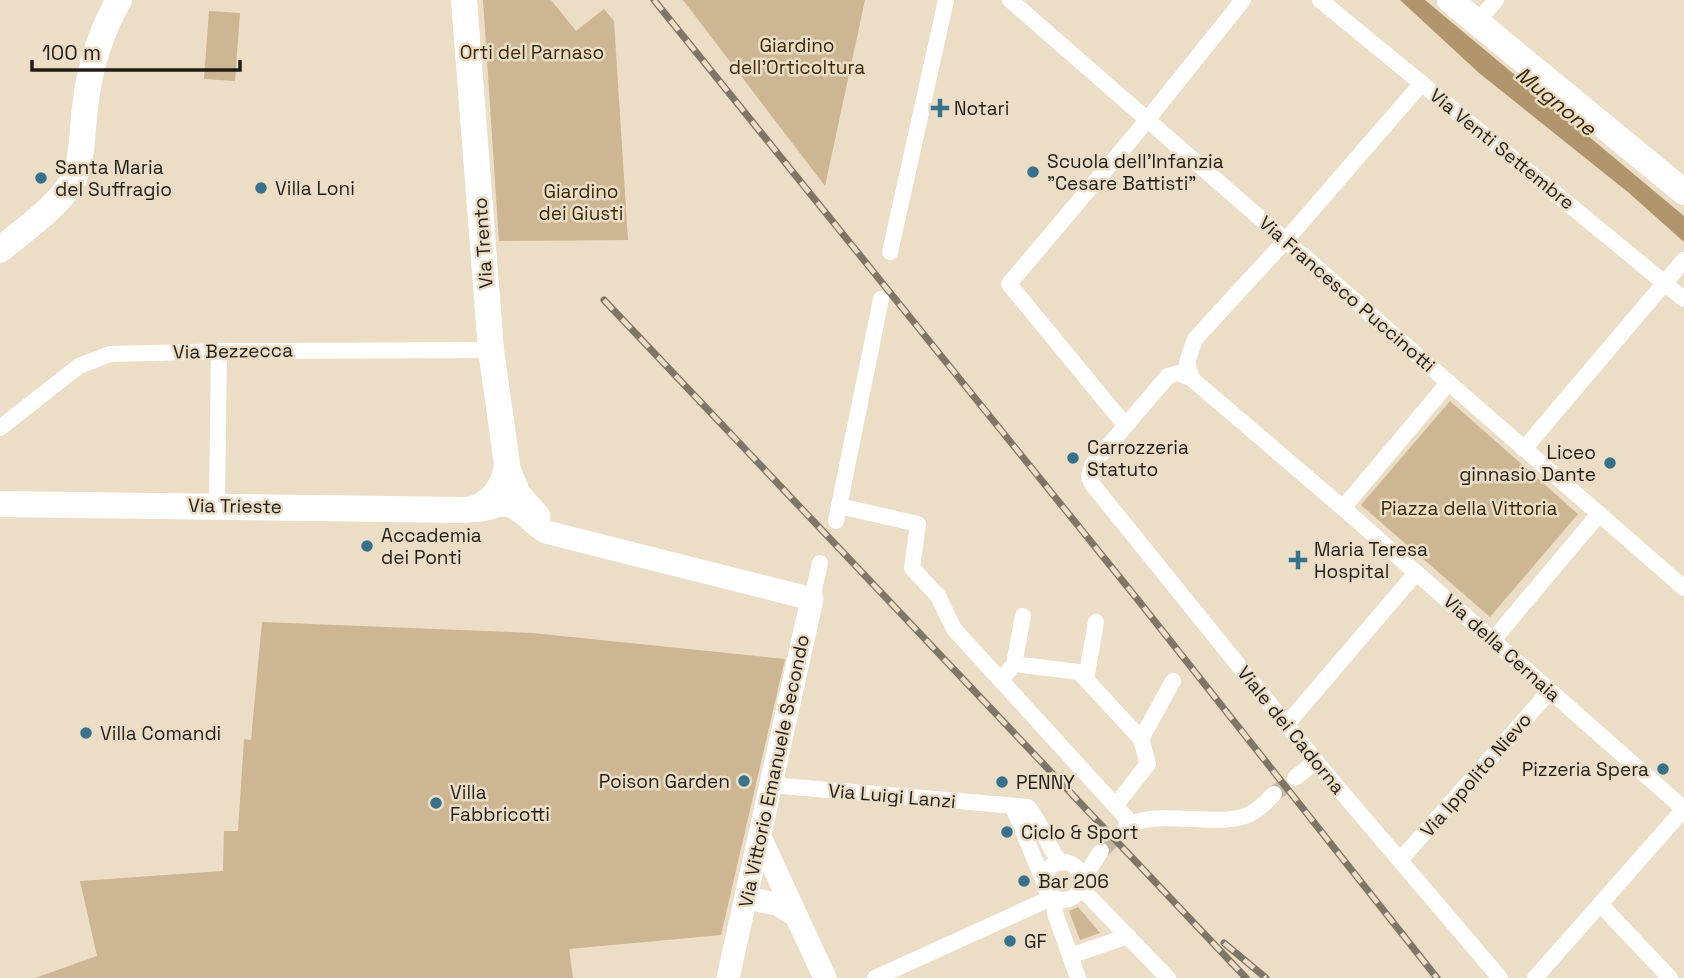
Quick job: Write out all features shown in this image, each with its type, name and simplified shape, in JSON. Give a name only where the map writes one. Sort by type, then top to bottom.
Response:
[{"type":"main road","points":[[0,250],[63,194],[74,178],[90,74],[119,0]]},
{"type":"main road","name":"Via Trento","points":[[464,0],[491,350],[505,474]]},
{"type":"main road","points":[[1450,0],[1684,192]]},
{"type":"main road","points":[[471,510],[493,496],[505,474]]},
{"type":"main road","name":"Via Trieste","points":[[0,504],[471,510]]},
{"type":"street","points":[[890,252],[946,0]]},
{"type":"street","name":"Via Francesco Puccinotti","points":[[1010,0],[1684,588]]},
{"type":"street","points":[[1192,379],[1179,373],[1168,376],[1125,425],[1009,284],[1147,120],[1243,0]]},
{"type":"street","name":"Via Venti Settembre","points":[[1320,0],[1684,299]]},
{"type":"street","points":[[1477,22],[1496,0]]},
{"type":"street","points":[[1192,379],[1187,362],[1193,341],[1286,240],[1422,83]]},
{"type":"street","points":[[1524,449],[1681,264]]},
{"type":"street","points":[[881,299],[838,514],[918,524],[912,568],[938,596],[954,629],[1115,806],[1127,826],[1160,819],[1241,818],[1257,810],[1274,794]]},
{"type":"street","name":"Via Bezzecca","points":[[0,428],[79,366],[100,357],[121,353],[491,350]]},
{"type":"street","points":[[218,505],[219,351]]},
{"type":"street","name":"Via della Cernaia","points":[[1192,379],[1343,508],[1684,809]]},
{"type":"street","points":[[1343,508],[1449,382]]},
{"type":"street","name":"Viale dei Cadorna","points":[[1125,425],[1092,465],[1089,476],[1096,491],[1316,761],[1500,978]]},
{"type":"street","name":"Via Trieste","points":[[505,474],[536,513],[560,535]]},
{"type":"street","name":"Via Trieste","points":[[471,510],[482,511],[500,505],[510,506],[538,528],[560,535],[812,599]]},
{"type":"street","points":[[1493,640],[1599,514]]},
{"type":"street","name":"Via Vittorio Emanuele Secondo","points":[[728,978],[820,564]]},
{"type":"street","points":[[1287,724],[1416,572]]},
{"type":"street","points":[[1002,680],[1014,664],[1023,616]]},
{"type":"street","points":[[1086,679],[1096,622]]},
{"type":"street","points":[[1014,664],[1079,672],[1141,739],[1148,764],[1115,806]]},
{"type":"street","points":[[1141,739],[1173,681]]},
{"type":"street","name":"Via Ippolito Nievo","points":[[1401,859],[1550,691]]},
{"type":"street","points":[[1295,778],[1316,761]]},
{"type":"street","name":"Via Luigi Lanzi","points":[[771,785],[1013,807]]},
{"type":"street","points":[[1078,978],[1055,913],[1054,898],[1046,889],[1013,807],[1028,807],[1032,811],[1051,850],[1064,863],[1076,868],[1081,885],[1168,978]]},
{"type":"street","points":[[1535,978],[1684,809]]},
{"type":"street","points":[[760,836],[825,978]]},
{"type":"street","points":[[875,978],[1029,908],[1054,898],[1070,899],[1099,853],[1049,869],[1044,882]]},
{"type":"street","points":[[749,887],[768,877],[782,886]]},
{"type":"street","points":[[749,887],[796,915]]},
{"type":"street","points":[[1600,904],[1670,978]]},
{"type":"street","points":[[1029,908],[1039,908],[1047,912],[1060,928]]},
{"type":"street","points":[[1070,956],[1128,936]]},
{"type":"green space","points":[[483,0],[551,0],[576,31],[604,9],[614,21],[628,240],[499,241]]},
{"type":"green space","name":"Giardino dell'Orticoltura","points":[[683,0],[865,0],[825,186]]},
{"type":"green space","points":[[209,11],[240,13],[235,81],[204,79]]},
{"type":"green space","name":"Piazza della Vittoria","points":[[1450,401],[1578,514],[1490,617],[1361,505]]},
{"type":"green space","points":[[262,622],[532,633],[785,659],[721,935],[569,949],[573,978],[35,978],[97,956],[80,881],[223,871],[224,831],[238,831],[244,739],[251,740]]},
{"type":"green space","points":[[1078,907],[1100,933],[1080,940],[1069,911]]},
{"type":"shaded area","points":[[1400,0],[1425,0],[1684,216],[1684,242],[1629,193],[1479,73]]},
{"type":"tunnel","points":[[1274,794],[1295,778]]},
{"type":"tunnel","points":[[1101,851],[1124,829]]},
{"type":"railway","points":[[654,0],[1138,600],[1437,978]]},
{"type":"railway","points":[[604,300],[1246,978]]},
{"type":"railway","points":[[1224,943],[1266,978]]},
{"type":"place","name":"Notari","points":[[940,108]]},
{"type":"place","name":"Scuola dell'Infanzia \"Cesare Battisti\"","points":[[1033,172]]},
{"type":"place","name":"Santa Maria del Suffragio","points":[[41,178]]},
{"type":"place","name":"Villa Loni","points":[[261,188]]},
{"type":"place","name":"Carrozzeria Statuto","points":[[1073,458]]},
{"type":"place","name":"Liceo ginnasio Dante","points":[[1610,463]]},
{"type":"place","name":"Accademia dei Ponti","points":[[367,546]]},
{"type":"place","name":"Maria Teresa Hospital","points":[[1298,560]]},
{"type":"place","name":"Villa Comandi","points":[[86,733]]},
{"type":"place","name":"Pizzeria Spera","points":[[1663,769]]},
{"type":"place","name":"Poison Garden","points":[[744,781]]},
{"type":"place","name":"PENNY","points":[[1002,782]]},
{"type":"place","name":"Villa Fabbricotti","points":[[436,803]]},
{"type":"place","name":"Ciclo & Sport","points":[[1007,832]]},
{"type":"place","name":"Bar 206","points":[[1024,881]]},
{"type":"place","name":"GF","points":[[1010,941]]},
{"type":"park label","name":"Orti del Parnaso","points":[[532,52]]},
{"type":"park label","name":"Giardino dei Giusti","points":[[581,202]]},
{"type":"water label","name":"Mugnone","points":[[1556,101]]}]
